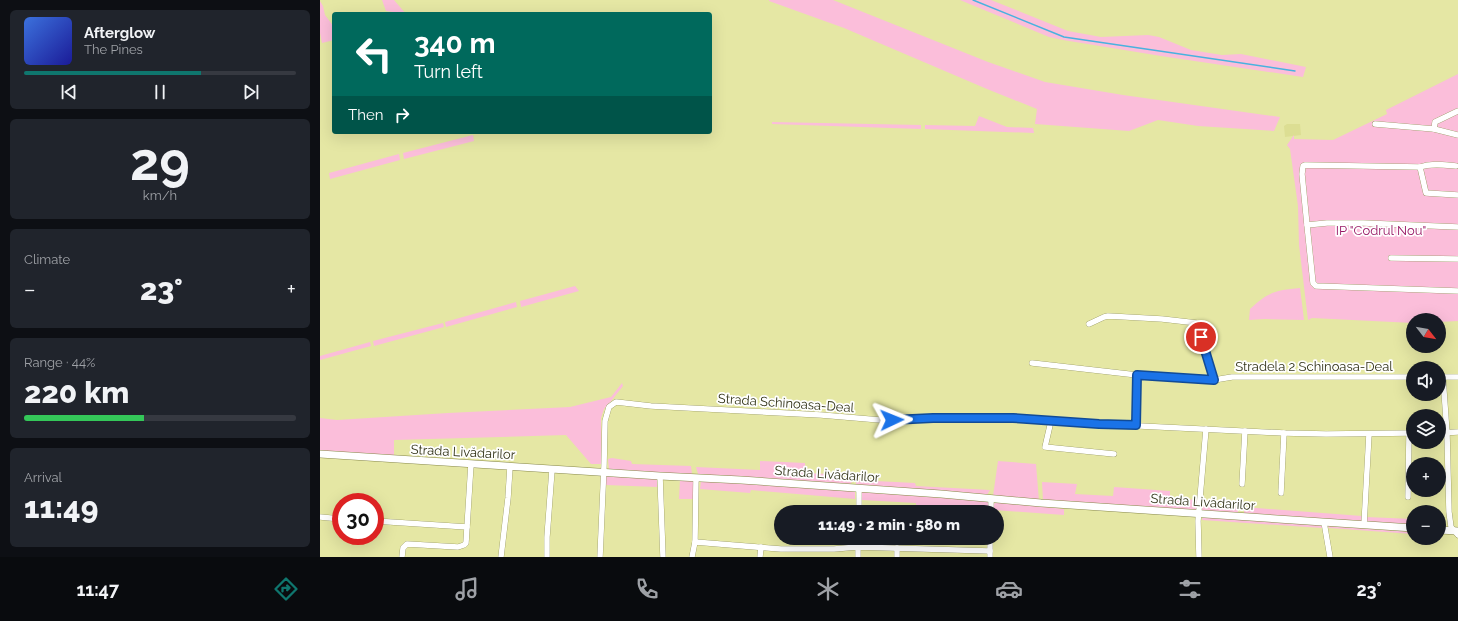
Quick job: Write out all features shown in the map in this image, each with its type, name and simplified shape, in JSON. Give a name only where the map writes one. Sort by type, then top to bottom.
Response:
[{"type":"street","points":[[1434,129],[1435,122],[1458,111]]},
{"type":"street","points":[[1375,124],[1434,129],[1458,134]]},
{"type":"street","points":[[1456,166],[1425,165],[1420,167],[1307,164],[1303,166],[1302,174],[1313,284],[1316,286],[1458,291]]},
{"type":"street","points":[[1420,167],[1426,193],[1458,195]]},
{"type":"street","points":[[1307,225],[1316,223],[1349,223],[1458,227]]},
{"type":"street","points":[[1391,258],[1458,259]]},
{"type":"street","points":[[1089,324],[1108,316],[1162,319],[1197,323],[1214,380]]},
{"type":"street","name":"Stradela 2 Schinoasa-Deal","points":[[1032,363],[1137,375],[1214,380],[1232,378],[1406,377]]},
{"type":"street","points":[[1136,425],[1137,375]]},
{"type":"street","points":[[1446,377],[1458,377]]},
{"type":"street","points":[[1444,401],[1447,433],[1449,512],[1451,527],[1456,532]]},
{"type":"street","name":"Strada Schinoasa-Deal","points":[[604,472],[605,415],[609,407],[616,402],[651,406],[821,415],[880,420],[1013,418],[1245,431],[1369,434],[1406,433]]},
{"type":"street","points":[[1051,421],[1045,447],[1114,454]]},
{"type":"street","points":[[1199,557],[1199,514],[1206,429]]},
{"type":"street","points":[[1242,484],[1245,431]]},
{"type":"street","points":[[1280,493],[1284,432]]},
{"type":"street","points":[[1447,433],[1458,432]]},
{"type":"street","points":[[1364,525],[1369,434]]},
{"type":"street","name":"Strada Livădarilor","points":[[320,454],[552,470],[741,480],[1199,514],[1406,528]]},
{"type":"street","points":[[402,557],[403,548],[407,544],[461,547],[466,543],[471,464]]},
{"type":"street","points":[[501,557],[510,467]]},
{"type":"street","points":[[547,557],[552,470]]},
{"type":"street","points":[[600,557],[604,472]]},
{"type":"street","points":[[660,476],[663,557]]},
{"type":"street","points":[[692,557],[695,542],[696,478]]},
{"type":"street","points":[[858,488],[859,505]]},
{"type":"street","points":[[991,499],[991,505]]},
{"type":"street","points":[[320,518],[332,519]]},
{"type":"street","points":[[384,522],[467,527]]},
{"type":"street","points":[[1324,522],[1330,557]]},
{"type":"street","points":[[1446,531],[1456,532]]},
{"type":"street","points":[[695,542],[781,549],[857,547],[990,554]]},
{"type":"street","points":[[760,547],[760,557]]},
{"type":"street","points":[[857,547],[858,557]]},
{"type":"street","points":[[897,548],[898,557]]},
{"type":"shaded area","points":[[1287,124],[1300,124],[1301,135],[1285,137],[1284,126]]},
{"type":"green space","points":[[382,0],[394,0],[404,12],[393,12],[386,11]]},
{"type":"green space","points":[[769,0],[833,0],[988,62],[1045,82],[1123,95],[1280,117],[1274,131],[1198,126],[1158,120],[1129,131],[1035,124],[1037,109],[844,28]]},
{"type":"green space","points":[[960,0],[991,0],[1068,31],[1101,37],[1148,35],[1159,37],[1191,50],[1222,55],[1241,54],[1306,67],[1303,77],[1063,40],[1049,37]]},
{"type":"green space","points":[[320,1],[325,15],[332,24],[332,40],[322,43],[320,33]]},
{"type":"green space","name":"IP \"Codrul Nou\"","points":[[1458,74],[1458,321],[1446,322],[1446,313],[1406,313],[1406,323],[1312,318],[1308,320],[1299,245],[1298,206],[1290,149],[1287,145],[1294,135],[1294,139],[1333,140],[1387,114],[1386,110]]},
{"type":"green space","points":[[979,116],[1007,127],[1033,128],[1034,133],[925,129],[925,125],[975,126]]},
{"type":"green space","points":[[772,122],[921,125],[921,129],[772,124]]},
{"type":"green space","points":[[473,135],[474,141],[404,159],[403,153]]},
{"type":"green space","points":[[399,154],[400,160],[330,179],[329,173]]},
{"type":"green space","points":[[575,286],[579,291],[521,307],[520,301]]},
{"type":"green space","points":[[1300,288],[1304,320],[1249,320],[1250,309],[1267,295],[1278,291]]},
{"type":"green space","points":[[516,302],[517,307],[446,327],[445,322]]},
{"type":"green space","points":[[443,323],[444,327],[374,346],[373,341]]},
{"type":"green space","points":[[370,342],[371,346],[320,360],[320,356]]},
{"type":"green space","points":[[622,383],[623,386],[604,409],[601,418],[602,464],[591,464],[566,435],[394,440],[394,457],[320,452],[320,418],[337,420],[570,407],[611,397]]},
{"type":"green space","points":[[612,458],[631,461],[632,464],[691,466],[692,474],[691,476],[612,471],[609,469],[608,459]]},
{"type":"green space","points":[[760,461],[805,463],[805,473],[830,474],[830,478],[853,479],[853,481],[849,485],[698,474],[696,467],[760,470]]},
{"type":"green space","points":[[998,461],[1036,464],[1039,501],[993,496]]},
{"type":"green space","points":[[605,475],[657,478],[657,487],[606,485]]},
{"type":"green space","points":[[680,479],[694,480],[694,499],[679,499]]},
{"type":"green space","points":[[856,480],[915,483],[916,486],[990,490],[987,495],[858,486],[856,484]]},
{"type":"green space","points":[[701,481],[855,491],[855,499],[751,490],[750,493],[700,489]]},
{"type":"green space","points":[[1042,482],[1077,484],[1075,494],[1113,496],[1114,487],[1170,491],[1170,498],[1198,500],[1197,512],[1043,501]]},
{"type":"green space","points":[[862,492],[988,501],[988,505],[916,505],[916,503],[862,500]]},
{"type":"green space","points":[[996,502],[1064,509],[1064,515],[1004,511],[1004,505],[993,505]]},
{"type":"green space","points":[[1202,506],[1238,508],[1238,514],[1202,512]]},
{"type":"green space","points":[[1244,507],[1362,516],[1361,523],[1244,514]]},
{"type":"green space","points":[[1203,516],[1322,525],[1322,528],[1202,520]]},
{"type":"green space","points":[[1366,517],[1406,519],[1406,526],[1366,523]]},
{"type":"green space","points":[[1328,526],[1406,532],[1406,534],[1329,528]]},
{"type":"waterway","points":[[973,0],[1064,37],[1295,71]]},
{"type":"route","points":[[892,420],[933,418],[1013,418],[1136,425],[1137,375],[1214,380],[1201,337]]}]
